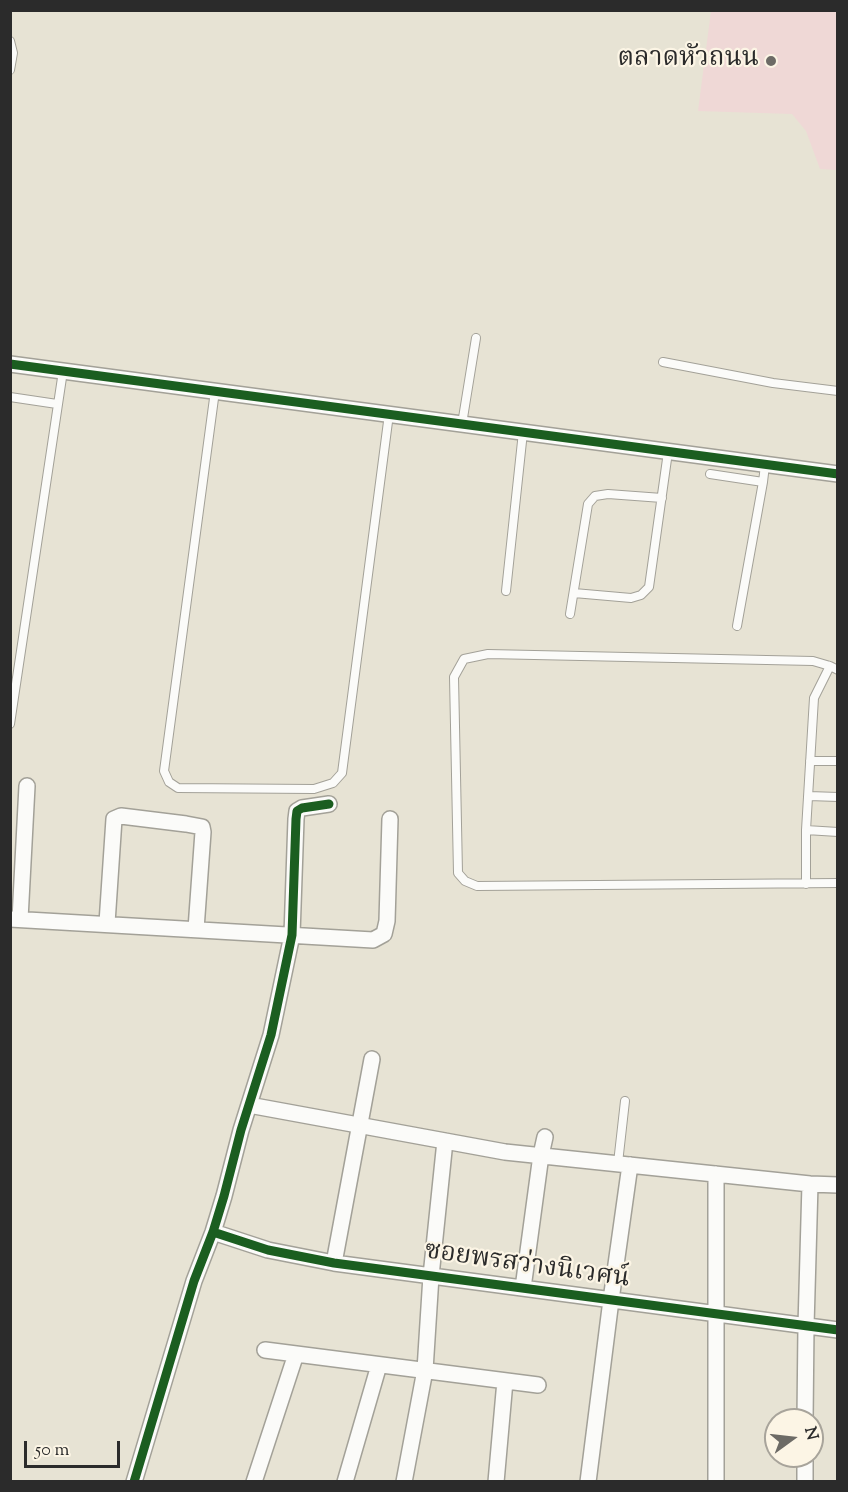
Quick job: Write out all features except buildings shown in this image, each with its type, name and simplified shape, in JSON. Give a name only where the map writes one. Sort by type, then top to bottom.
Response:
[{"type":"street","points":[[10,364],[837,474]]},
{"type":"street","points":[[27,786],[18,810],[15,919],[372,940],[384,934],[387,921],[390,819]]},
{"type":"street","points":[[134,1482],[194,1281],[213,1232],[271,1035],[292,935],[297,811],[302,808],[329,804]]},
{"type":"street","points":[[106,924],[114,819],[121,816],[202,827],[196,929]]},
{"type":"street","points":[[334,1263],[372,1059]]},
{"type":"street","points":[[249,1105],[505,1152],[837,1185]]},
{"type":"street","points":[[523,1288],[545,1137]]},
{"type":"street","points":[[404,1482],[425,1370],[431,1276],[445,1141]]},
{"type":"street","points":[[588,1482],[624,1164]]},
{"type":"street","points":[[716,1174],[716,1482]]},
{"type":"street","points":[[805,1408],[810,1184]]},
{"type":"street","name":"ซอยพรสว่างนิเวศน์","points":[[213,1232],[268,1250],[334,1263],[837,1330]]},
{"type":"street","points":[[265,1350],[538,1385]]},
{"type":"street","points":[[254,1482],[296,1354]]},
{"type":"street","points":[[345,1482],[379,1365]]},
{"type":"street","points":[[496,1482],[505,1381]]},
{"type":"lane","points":[[10,41],[13,53],[10,70]]},
{"type":"lane","points":[[462,424],[476,338]]},
{"type":"lane","points":[[663,362],[773,383],[837,391]]},
{"type":"lane","points":[[10,724],[63,371]]},
{"type":"lane","points":[[215,391],[164,771],[169,782],[178,788],[314,789],[333,783],[342,773],[389,414]]},
{"type":"lane","points":[[10,397],[57,404]]},
{"type":"lane","points":[[506,591],[523,432]]},
{"type":"lane","points":[[574,593],[631,598],[641,595],[649,588],[668,452]]},
{"type":"lane","points":[[737,626],[765,465]]},
{"type":"lane","points":[[710,474],[763,482]]},
{"type":"lane","points":[[570,614],[588,504],[595,496],[608,494],[662,498]]},
{"type":"lane","points":[[806,884],[806,830],[814,698],[834,668],[813,661],[488,654],[464,659],[454,677],[458,873],[465,881],[477,886],[806,884],[837,883]]},
{"type":"lane","points":[[810,761],[837,761]]},
{"type":"lane","points":[[809,796],[837,797]]},
{"type":"lane","points":[[806,830],[837,832]]},
{"type":"lane","points":[[624,1164],[625,1101]]},
{"type":"shaded area","name":"ตลาดหัวถนน","points":[[711,11],[837,11],[837,170],[820,169],[806,131],[792,114],[698,111]]},
{"type":"cycle path","points":[[10,364],[838,474]]},
{"type":"cycle path","points":[[134,1482],[194,1281],[213,1232],[241,1130],[271,1035],[292,935],[297,811],[302,808],[329,804]]},
{"type":"cycle path","points":[[213,1232],[268,1250],[334,1263],[838,1330]]},
{"type":"place","name":"ตลาดหัวถนน","points":[[771,61]]}]
